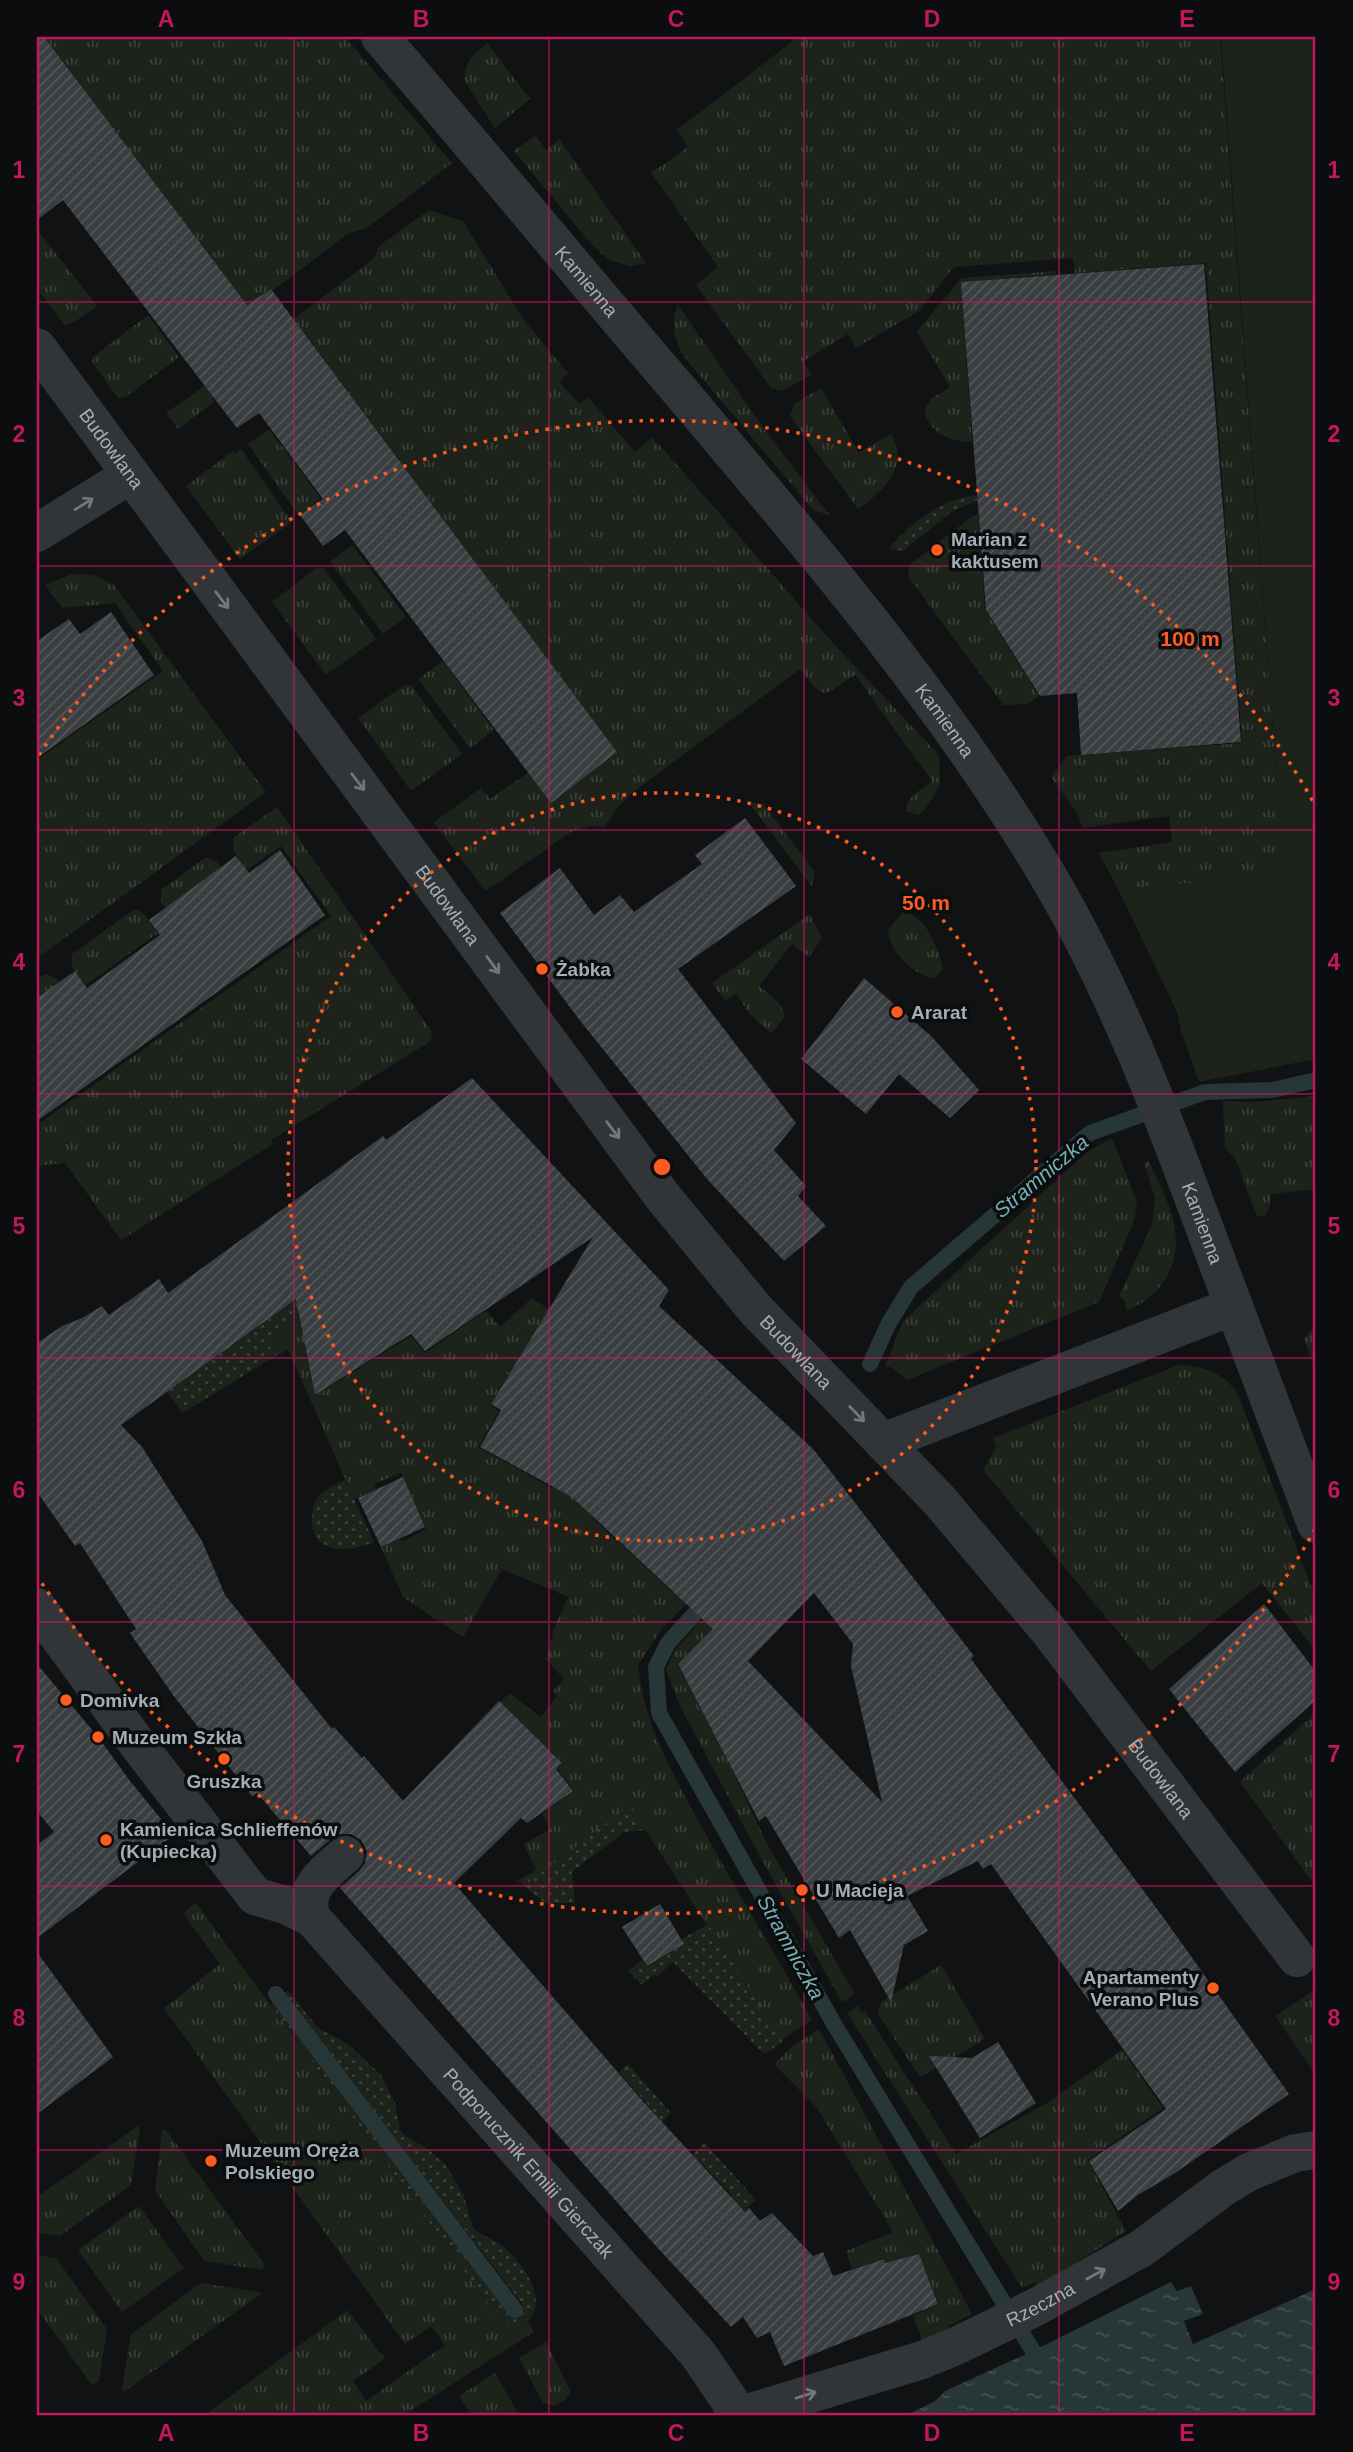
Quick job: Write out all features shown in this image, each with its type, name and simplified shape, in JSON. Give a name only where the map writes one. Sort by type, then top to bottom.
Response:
[{"type":"street","name":"Kamienna","points":[[380,37],[736,457],[864,614],[952,730],[1041,865],[1076,928],[1134,1051],[1176,1151],[1316,1524]]},
{"type":"street","name":"Budowlana","points":[[37,347],[663,1197],[756,1310],[939,1500],[1049,1632],[1297,1958]]},
{"type":"street","points":[[37,533],[130,475]]},
{"type":"street","points":[[883,1442],[1234,1306]]},
{"type":"street","name":"Podporucznik Emilii Gierczak","points":[[37,1607],[139,1746],[255,1896],[298,1911],[698,2354],[730,2400],[735,2415]]},
{"type":"street","points":[[298,1911],[308,1909],[308,1898],[315,1883],[345,1855]]},
{"type":"street","name":"Rzeczna","points":[[741,2415],[922,2360],[975,2336],[1036,2307],[1142,2248],[1224,2186],[1249,2172],[1296,2153],[1316,2150]]},
{"type":"green space","points":[[44,37],[345,37],[452,163],[365,229],[349,233],[272,291],[270,289],[247,305]]},
{"type":"green space","points":[[798,37],[1220,37],[1284,875],[1118,889],[1099,853],[1172,842],[1169,816],[1082,828],[1078,814],[1051,777],[1067,756],[1242,743],[1206,263],[1075,273],[1073,258],[954,267],[919,311],[856,348],[848,334],[804,361],[811,375],[782,391],[771,388],[696,285],[718,267],[651,173],[688,147],[677,130]]},
{"type":"green space","points":[[1221,37],[1316,37],[1316,1059],[1199,1082],[1177,1012],[1118,889],[1284,875]]},
{"type":"green space","points":[[487,43],[530,99],[495,128],[465,82],[467,64]]},
{"type":"green space","points":[[535,135],[546,150],[559,139],[646,263],[630,266],[609,260],[593,246],[514,151]]},
{"type":"green space","points":[[429,210],[463,221],[523,319],[568,373],[559,382],[580,404],[588,397],[635,452],[652,438],[830,640],[939,755],[940,784],[923,812],[918,815],[906,811],[907,806],[912,797],[932,781],[855,675],[825,693],[815,687],[800,669],[633,792],[604,827],[591,826],[571,832],[486,891],[434,823],[481,788],[490,799],[528,773],[551,803],[617,752],[294,319],[373,259],[380,245]]},
{"type":"green space","points":[[37,229],[97,306],[73,323],[64,325],[37,288]]},
{"type":"green space","points":[[1056,271],[1056,274],[961,282],[972,442],[948,438],[941,434],[930,423],[925,408],[931,399],[950,387],[917,332],[961,278]]},
{"type":"green space","points":[[678,305],[764,429],[829,515],[813,510],[681,353],[674,324]]},
{"type":"green space","points":[[148,315],[179,357],[126,397],[118,398],[92,362],[94,356]]},
{"type":"green space","points":[[226,371],[233,382],[212,398],[215,401],[178,429],[166,413]]},
{"type":"green space","points":[[821,388],[859,453],[891,434],[896,446],[898,457],[891,477],[877,494],[858,509],[790,416],[794,404]]},
{"type":"green space","points":[[269,429],[321,499],[299,516],[248,444]]},
{"type":"green space","points":[[241,449],[292,522],[240,559],[186,486],[233,451],[235,453]]},
{"type":"green space","points":[[977,495],[978,500],[951,512],[903,551],[889,549],[916,522],[932,511],[957,499]]},
{"type":"green space","points":[[978,515],[985,610],[1039,696],[1027,704],[1003,705],[908,576],[910,564],[973,516]]},
{"type":"green space","points":[[352,545],[406,617],[383,634],[330,562]]},
{"type":"green space","points":[[318,567],[323,567],[376,639],[326,675],[272,602]]},
{"type":"green space","points":[[69,575],[94,575],[114,585],[266,792],[37,958],[37,760],[163,671],[115,603],[62,608],[45,585]]},
{"type":"green space","points":[[443,661],[494,730],[470,748],[418,679]]},
{"type":"green space","points":[[406,684],[411,685],[462,754],[411,791],[358,718]]},
{"type":"green space","points":[[748,802],[763,804],[815,872],[812,886]]},
{"type":"green space","points":[[277,807],[432,1032],[431,1041],[271,1140],[273,1144],[121,1240],[65,1163],[37,1166],[37,1125],[331,916],[281,846],[247,870],[233,850],[233,838]]},
{"type":"green space","points":[[206,857],[217,862],[230,881],[175,921],[161,902],[161,890]]},
{"type":"green space","points":[[135,909],[144,913],[158,933],[86,985],[72,967],[72,954]]},
{"type":"green space","points":[[903,912],[918,919],[930,934],[943,969],[934,979],[903,961],[889,938],[888,930]]},
{"type":"green space","points":[[810,914],[822,938],[809,957],[792,944],[759,986],[778,1003],[785,1017],[771,1033],[750,1014],[736,994],[725,1001],[712,983]]},
{"type":"green space","points":[[45,974],[56,978],[70,997],[37,1020],[37,980]]},
{"type":"green space","points":[[1316,1096],[1316,1189],[1270,1194],[1266,1215],[1257,1217],[1235,1158],[1225,1149],[1223,1101],[1256,1102]]},
{"type":"green space","points":[[1112,1138],[1137,1202],[1134,1221],[1099,1302],[907,1380],[891,1367],[885,1367],[903,1321],[1087,1152]]},
{"type":"green space","points":[[1149,1161],[1173,1220],[1175,1255],[1159,1288],[1139,1305],[1127,1311],[1124,1300],[1119,1296],[1152,1225],[1155,1198],[1144,1163]]},
{"type":"green space","points":[[336,1271],[348,1278],[266,1341],[276,1356],[182,1413],[167,1392]]},
{"type":"green space","points":[[348,1278],[369,1305],[305,1347],[315,1396],[411,1336],[425,1353],[486,1311],[500,1327],[532,1298],[556,1314],[518,1379],[508,1374],[490,1405],[499,1411],[478,1447],[552,1488],[602,1404],[641,1441],[591,1517],[678,1597],[705,1585],[661,1630],[638,1665],[641,1686],[653,1727],[679,1786],[812,2020],[781,2040],[630,1806],[524,1886],[518,1881],[536,1870],[524,1844],[550,1829],[542,1814],[574,1791],[558,1769],[563,1763],[549,1749],[539,1758],[490,1711],[510,1693],[540,1717],[557,1697],[553,1691],[564,1679],[546,1659],[554,1629],[568,1597],[502,1569],[463,1637],[403,1597],[381,1547],[400,1539],[402,1542],[426,1529],[401,1473],[374,1484],[376,1489],[354,1499],[288,1349],[276,1356],[265,1341]]},
{"type":"green space","points":[[1312,1329],[1316,1333],[1316,1372],[1304,1339]]},
{"type":"green space","points":[[1179,1365],[1211,1371],[1225,1379],[1237,1392],[1316,1599],[1316,1651],[1262,1583],[1151,1671],[983,1470],[996,1447],[993,1438]]},
{"type":"green space","points":[[345,1480],[374,1542],[344,1549],[325,1545],[318,1539],[313,1530],[312,1518],[321,1494]]},
{"type":"green space","points":[[724,1593],[738,1604],[677,1664],[710,1723],[767,1844],[855,1994],[842,2002],[758,1853],[679,1704],[666,1670],[674,1652]]},
{"type":"green space","points":[[1316,1712],[1316,1887],[1240,1782]]},
{"type":"green space","points":[[630,1805],[646,1830],[624,1832],[572,1872],[575,1903],[545,1903],[524,1886]]},
{"type":"green space","points":[[196,1903],[498,2317],[520,2325],[528,2321],[534,2332],[404,2415],[205,2415],[347,2310],[385,2359],[353,2381],[366,2401],[445,2345],[431,2326],[405,2344],[164,2008],[220,1964],[183,1913]]},
{"type":"green space","points":[[708,1924],[783,2042],[766,2053],[673,1962],[657,1977],[654,1974],[642,1985],[628,1971],[642,1960],[647,1967],[684,1944],[682,1939]]},
{"type":"green space","points":[[941,1965],[985,2039],[920,2077],[878,2014],[881,2002]]},
{"type":"green space","points":[[1316,1989],[1316,2075],[1275,2016]]},
{"type":"green space","points":[[288,1990],[317,2027],[349,2045],[381,2075],[395,2103],[403,2134],[446,2165],[464,2196],[473,2228],[506,2249],[528,2277],[536,2299],[530,2318],[520,2325],[498,2317],[271,2005],[275,2002],[508,2314],[523,2305],[284,1994]]},
{"type":"green space","points":[[858,2006],[862,2013],[865,2011],[956,2154],[1047,2103],[1122,2050],[1163,2108],[1088,2160],[1126,2231],[1039,2286],[1036,2282],[1022,2288],[847,2013]]},
{"type":"green space","points":[[819,2029],[972,2314],[948,2326],[949,2329],[922,2340],[913,2316],[939,2304],[919,2254],[885,2263],[884,2258],[852,2269],[846,2251],[893,2232],[817,2108],[774,2064],[794,2045]]},
{"type":"green space","points":[[628,2064],[671,2113],[657,2127],[655,2113],[619,2072]]},
{"type":"green space","points":[[138,2126],[140,2129],[131,2185],[60,2236],[37,2233],[37,2197]]},
{"type":"green space","points":[[166,2130],[265,2265],[262,2270],[204,2261],[155,2190],[162,2131]]},
{"type":"green space","points":[[705,2143],[756,2200],[739,2215],[731,2206],[731,2194],[701,2163],[687,2159]]},
{"type":"green space","points":[[139,2206],[184,2268],[122,2312],[78,2250]]},
{"type":"green space","points":[[37,2255],[56,2258],[107,2329],[99,2381],[92,2385],[37,2309]]},
{"type":"green space","points":[[201,2283],[261,2294],[124,2392],[122,2388],[131,2334]]},
{"type":"green space","points":[[546,2342],[571,2392],[565,2400],[554,2406],[543,2403],[519,2358]]},
{"type":"green space","points":[[495,2373],[519,2415],[471,2415],[459,2396]]},
{"type":"water","points":[[1171,2282],[1177,2291],[1191,2286],[1203,2314],[1184,2321],[1193,2344],[1316,2289],[1316,2415],[907,2415],[935,2401],[945,2391],[1033,2351]]},
{"type":"building","points":[[37,37],[44,37],[247,305],[271,289],[617,752],[551,803],[345,530],[323,546],[300,515],[323,499],[259,413],[237,428],[63,200],[37,220]]},
{"type":"building","points":[[1204,264],[1241,742],[1081,755],[1077,693],[1040,696],[986,610],[961,282]]},
{"type":"building","points":[[111,612],[154,675],[37,758],[37,641],[69,619],[80,634]]},
{"type":"building","points":[[745,818],[796,886],[678,969],[796,1123],[774,1150],[806,1186],[798,1196],[826,1226],[784,1261],[707,1179],[578,1018],[500,913],[560,868],[594,915],[620,895],[634,912],[702,864],[695,855]]},
{"type":"building","points":[[280,850],[325,915],[37,1121],[37,998],[75,971],[87,988],[160,935],[149,920],[236,856],[249,873]]},
{"type":"building","points":[[864,978],[932,1037],[979,1090],[950,1118],[899,1074],[866,1114],[801,1059]]},
{"type":"building","points":[[472,1078],[669,1290],[659,1306],[814,1450],[974,1656],[971,1659],[1163,1917],[1289,2094],[1118,2211],[1089,2161],[1166,2109],[991,1864],[983,1869],[978,1861],[907,1896],[928,1931],[904,1945],[891,2002],[850,1930],[839,1938],[766,1816],[759,1821],[678,1664],[713,1629],[572,1497],[480,1447],[501,1410],[491,1404],[593,1237],[425,1351],[411,1334],[315,1395],[296,1299],[121,1425],[142,1447],[202,1541],[225,1595],[332,1729],[334,1727],[362,1758],[364,1756],[403,1801],[499,1701],[562,1763],[556,1769],[573,1791],[527,1823],[521,1818],[454,1883],[641,2099],[745,2212],[749,2208],[760,2221],[772,2213],[813,2256],[823,2252],[833,2276],[884,2259],[885,2263],[919,2254],[938,2304],[784,2366],[770,2332],[757,2338],[743,2317],[731,2327],[654,2244],[340,1888],[365,1863],[367,1851],[361,1840],[351,1834],[340,1834],[311,1856],[257,1793],[252,1796],[173,1695],[130,1633],[136,1629],[80,1543],[75,1546],[37,1492],[37,1343],[62,1326],[102,1306],[109,1315],[159,1279],[168,1293],[383,1136],[386,1140]],"holes":[[[814,1593],[853,1644],[851,1666],[882,1802],[748,1661]]]},
{"type":"building","points":[[403,1477],[425,1527],[381,1547],[358,1498]]},
{"type":"building","points":[[1264,1604],[1316,1672],[1316,1700],[1235,1772],[1169,1689]]},
{"type":"building","points":[[37,1664],[174,1835],[37,1938],[37,1845],[54,1832],[37,1811]]},
{"type":"building","points":[[660,1904],[684,1944],[647,1966],[622,1927]]},
{"type":"building","points":[[37,1952],[113,2057],[37,2114]]},
{"type":"building","points":[[998,2042],[1036,2103],[980,2138],[929,2056],[972,2058]]},
{"type":"waterway","name":"Stramniczka","points":[[870,1364],[889,1323],[911,1287],[1090,1133],[1205,1092],[1272,1090],[1316,1080]]},
{"type":"waterway","name":"Stramniczka","points":[[709,1598],[668,1643],[656,1667],[659,1713],[834,2024],[1033,2351]]},
{"type":"waterway","points":[[276,1994],[515,2310]]},
{"type":"place","name":"Marian z kaktusem","points":[[937,550]]},
{"type":"place","name":"Żabka","points":[[542,969]]},
{"type":"place","name":"Ararat","points":[[897,1012]]},
{"type":"place","name":"Domivka","points":[[66,1700]]},
{"type":"place","name":"Muzeum Szkła","points":[[98,1737]]},
{"type":"place","name":"Gruszka","points":[[224,1759]]},
{"type":"place","name":"Kamienica Schlieffenów (Kupiecka)","points":[[106,1840]]},
{"type":"place","name":"U Macieja","points":[[802,1890]]},
{"type":"place","name":"Apartamenty Verano Plus","points":[[1213,1988]]},
{"type":"place","name":"Muzeum Oręża Polskiego","points":[[211,2161]]}]
